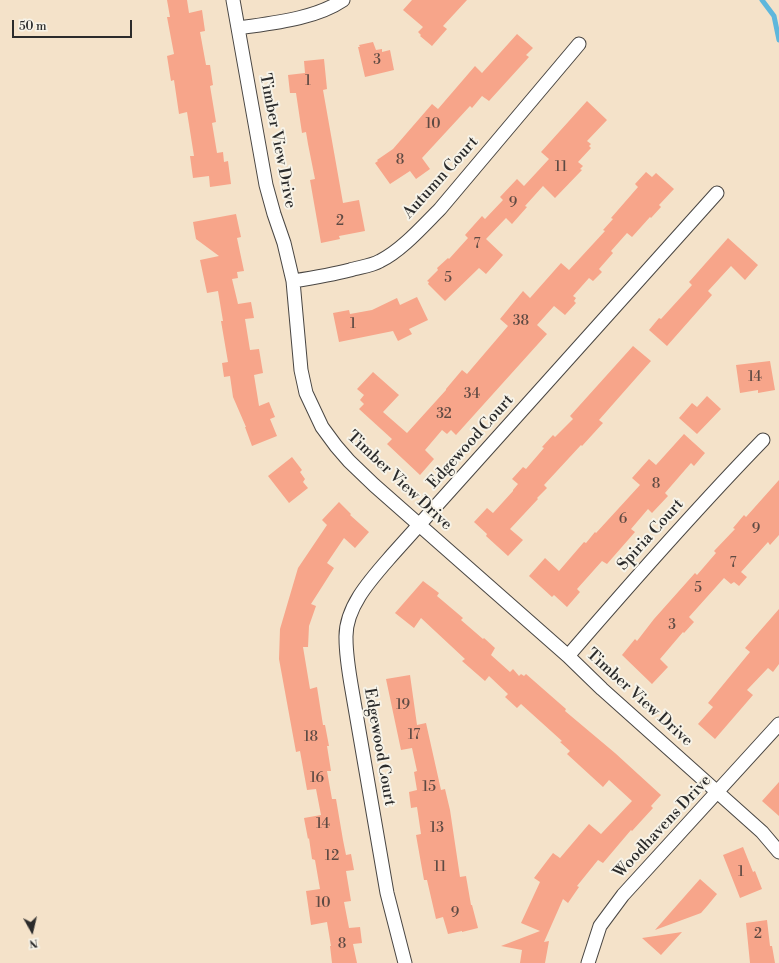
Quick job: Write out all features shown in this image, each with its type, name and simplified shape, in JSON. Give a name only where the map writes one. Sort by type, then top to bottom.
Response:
[{"type":"street","name":"Timber View Drive","points":[[234,0],[266,185],[284,242],[293,281],[301,370],[306,393],[313,409],[327,433],[349,461],[419,525],[568,656],[607,694],[762,832],[779,852]]},
{"type":"street","points":[[239,28],[295,18],[326,10],[343,0]]},
{"type":"street","name":"Autumn Court","points":[[293,281],[325,276],[369,265],[380,261],[391,254],[416,233],[440,209],[579,44]]},
{"type":"street","name":"Edgewood Court","points":[[405,963],[387,893],[350,675],[345,637],[354,606],[369,583],[419,525],[717,193]]},
{"type":"street","name":"Spiria Court","points":[[568,656],[638,575],[763,440]]},
{"type":"street","name":"Woodhavens Drive","points":[[588,963],[600,926],[623,895],[779,724]]},
{"type":"building","points":[[167,0],[187,0],[189,13],[202,10],[205,31],[200,32],[206,65],[210,65],[213,85],[210,86],[216,122],[212,123],[217,153],[223,152],[224,162],[228,161],[231,184],[210,187],[209,176],[193,178],[190,156],[194,156],[187,112],[179,114],[174,80],[171,81],[167,56],[174,54],[167,17],[170,17]]},
{"type":"building","points":[[412,0],[467,0],[443,26],[447,29],[432,46],[420,36],[421,35],[418,32],[423,27],[403,10]]},
{"type":"building","points":[[517,34],[533,48],[526,55],[529,57],[489,101],[482,96],[472,108],[470,106],[422,158],[430,169],[416,179],[410,171],[390,184],[375,163],[378,161],[377,160],[393,149],[432,104],[438,109],[475,66],[482,73]]},
{"type":"building","points":[[373,42],[376,50],[382,49],[382,52],[390,50],[394,70],[365,77],[358,47],[360,47],[359,45]]},
{"type":"building","points":[[324,59],[327,89],[323,90],[343,203],[359,200],[365,231],[339,236],[340,239],[321,243],[310,180],[315,179],[306,132],[302,133],[296,93],[290,93],[288,75],[305,73],[304,61]]},
{"type":"building","points":[[587,101],[607,120],[587,141],[591,144],[589,146],[591,148],[578,162],[583,166],[580,169],[582,170],[555,198],[543,186],[525,206],[527,207],[512,224],[506,218],[486,239],[503,255],[486,274],[479,268],[445,301],[428,284],[429,282],[427,281],[438,270],[437,268],[448,258],[449,259],[468,238],[465,235],[482,216],[485,219],[503,200],[500,197],[517,179],[524,186],[549,159],[541,152]]},
{"type":"building","points":[[646,172],[652,177],[656,173],[674,189],[659,205],[661,207],[632,237],[627,233],[611,251],[613,253],[599,269],[602,272],[593,281],[589,278],[573,296],[576,298],[574,301],[576,303],[565,315],[554,306],[537,325],[547,334],[456,435],[451,430],[447,434],[442,430],[425,450],[434,459],[420,475],[387,444],[392,439],[359,409],[364,404],[360,400],[364,395],[357,389],[373,372],[399,395],[383,412],[407,433],[462,370],[467,374],[508,326],[500,319],[523,291],[530,298],[561,263],[569,270],[605,231],[603,230],[613,219],[611,218],[638,187],[635,184]]},
{"type":"building","points":[[236,214],[241,237],[237,238],[244,271],[237,272],[238,278],[232,279],[238,304],[251,302],[254,318],[245,319],[250,350],[259,349],[263,373],[254,375],[259,406],[269,402],[275,417],[270,419],[277,436],[252,446],[246,427],[233,397],[230,376],[224,377],[222,363],[228,362],[221,321],[223,321],[218,291],[207,293],[200,260],[219,256],[196,239],[193,222]]},
{"type":"building","points":[[728,238],[758,265],[745,280],[731,266],[708,291],[712,295],[667,346],[649,330],[692,285],[689,282]]},
{"type":"building","points":[[417,297],[428,320],[409,329],[412,334],[398,341],[393,331],[339,342],[333,313],[349,310],[350,314],[372,310],[397,298],[400,305]]},
{"type":"building","points":[[633,346],[651,361],[599,420],[603,423],[544,485],[547,488],[510,529],[523,540],[508,556],[486,536],[487,534],[474,522],[487,508],[493,513],[513,491],[518,484],[512,479],[523,467],[526,469],[553,435],[555,437],[573,419],[570,416]]},
{"type":"building","points":[[770,361],[775,390],[758,393],[758,390],[740,393],[736,365]]},
{"type":"building","points":[[707,396],[721,409],[697,434],[679,418],[692,403],[697,407]]},
{"type":"building","points":[[684,434],[705,453],[694,466],[691,463],[665,493],[668,496],[652,513],[648,509],[631,529],[635,532],[607,564],[602,561],[577,589],[580,592],[567,607],[554,595],[552,597],[529,576],[545,558],[559,571],[584,542],[586,543],[595,532],[596,533],[640,485],[632,478],[649,459],[656,465]]},
{"type":"building","points":[[292,457],[302,470],[300,472],[305,479],[303,482],[308,488],[289,503],[268,476]]},
{"type":"building","points":[[779,480],[779,535],[770,545],[768,542],[741,572],[747,577],[739,586],[734,582],[731,584],[724,578],[689,617],[694,622],[684,633],[683,632],[660,659],[668,667],[652,684],[622,655],[635,639],[637,641],[654,619],[695,573],[697,575],[716,553],[714,551],[735,529],[733,528],[744,515],[746,517]]},
{"type":"building","points":[[339,502],[351,514],[350,515],[369,532],[355,548],[344,538],[327,563],[334,568],[311,604],[316,606],[309,626],[308,647],[303,647],[310,689],[317,687],[323,725],[325,725],[329,746],[327,746],[331,771],[327,771],[332,799],[336,799],[346,855],[351,854],[354,870],[346,871],[351,901],[344,902],[349,928],[360,927],[362,943],[353,944],[357,963],[332,963],[327,922],[311,925],[306,891],[320,889],[315,860],[312,859],[304,818],[321,815],[316,789],[307,790],[300,751],[296,752],[279,659],[280,629],[298,568],[327,525],[322,520]]},
{"type":"building","points":[[423,581],[439,593],[437,596],[463,618],[461,620],[495,648],[491,655],[510,672],[513,669],[519,676],[521,674],[524,676],[526,674],[566,709],[565,711],[615,753],[661,795],[651,806],[653,808],[632,831],[631,830],[603,863],[598,860],[577,886],[579,887],[568,903],[563,899],[544,942],[549,941],[545,963],[520,963],[522,950],[501,946],[540,931],[521,923],[540,882],[534,878],[553,853],[560,858],[589,824],[601,834],[632,801],[609,780],[603,787],[567,754],[570,751],[560,742],[562,741],[521,704],[517,708],[505,697],[508,694],[489,676],[485,681],[462,661],[465,659],[421,618],[414,628],[395,613]]},
{"type":"building","points":[[779,609],[779,664],[773,672],[768,668],[747,690],[753,695],[715,739],[698,724],[713,707],[708,703],[750,652],[745,648]]},
{"type":"building","points":[[410,675],[417,725],[426,723],[441,790],[445,789],[450,810],[460,877],[466,876],[471,905],[478,928],[462,932],[448,934],[443,917],[436,919],[427,880],[424,880],[416,835],[421,834],[417,807],[411,808],[409,792],[417,790],[414,772],[417,771],[412,748],[401,750],[386,679]]},
{"type":"building","points":[[779,782],[779,816],[762,801]]},
{"type":"building","points":[[743,847],[762,889],[740,898],[723,855]]},
{"type":"building","points":[[700,879],[717,894],[701,913],[655,930]]},
{"type":"building","points":[[767,920],[770,946],[772,946],[775,963],[750,963],[746,923]]},
{"type":"building","points":[[682,932],[661,955],[642,938]]},
{"type":"waterway","points":[[762,0],[774,16],[779,40]]}]
